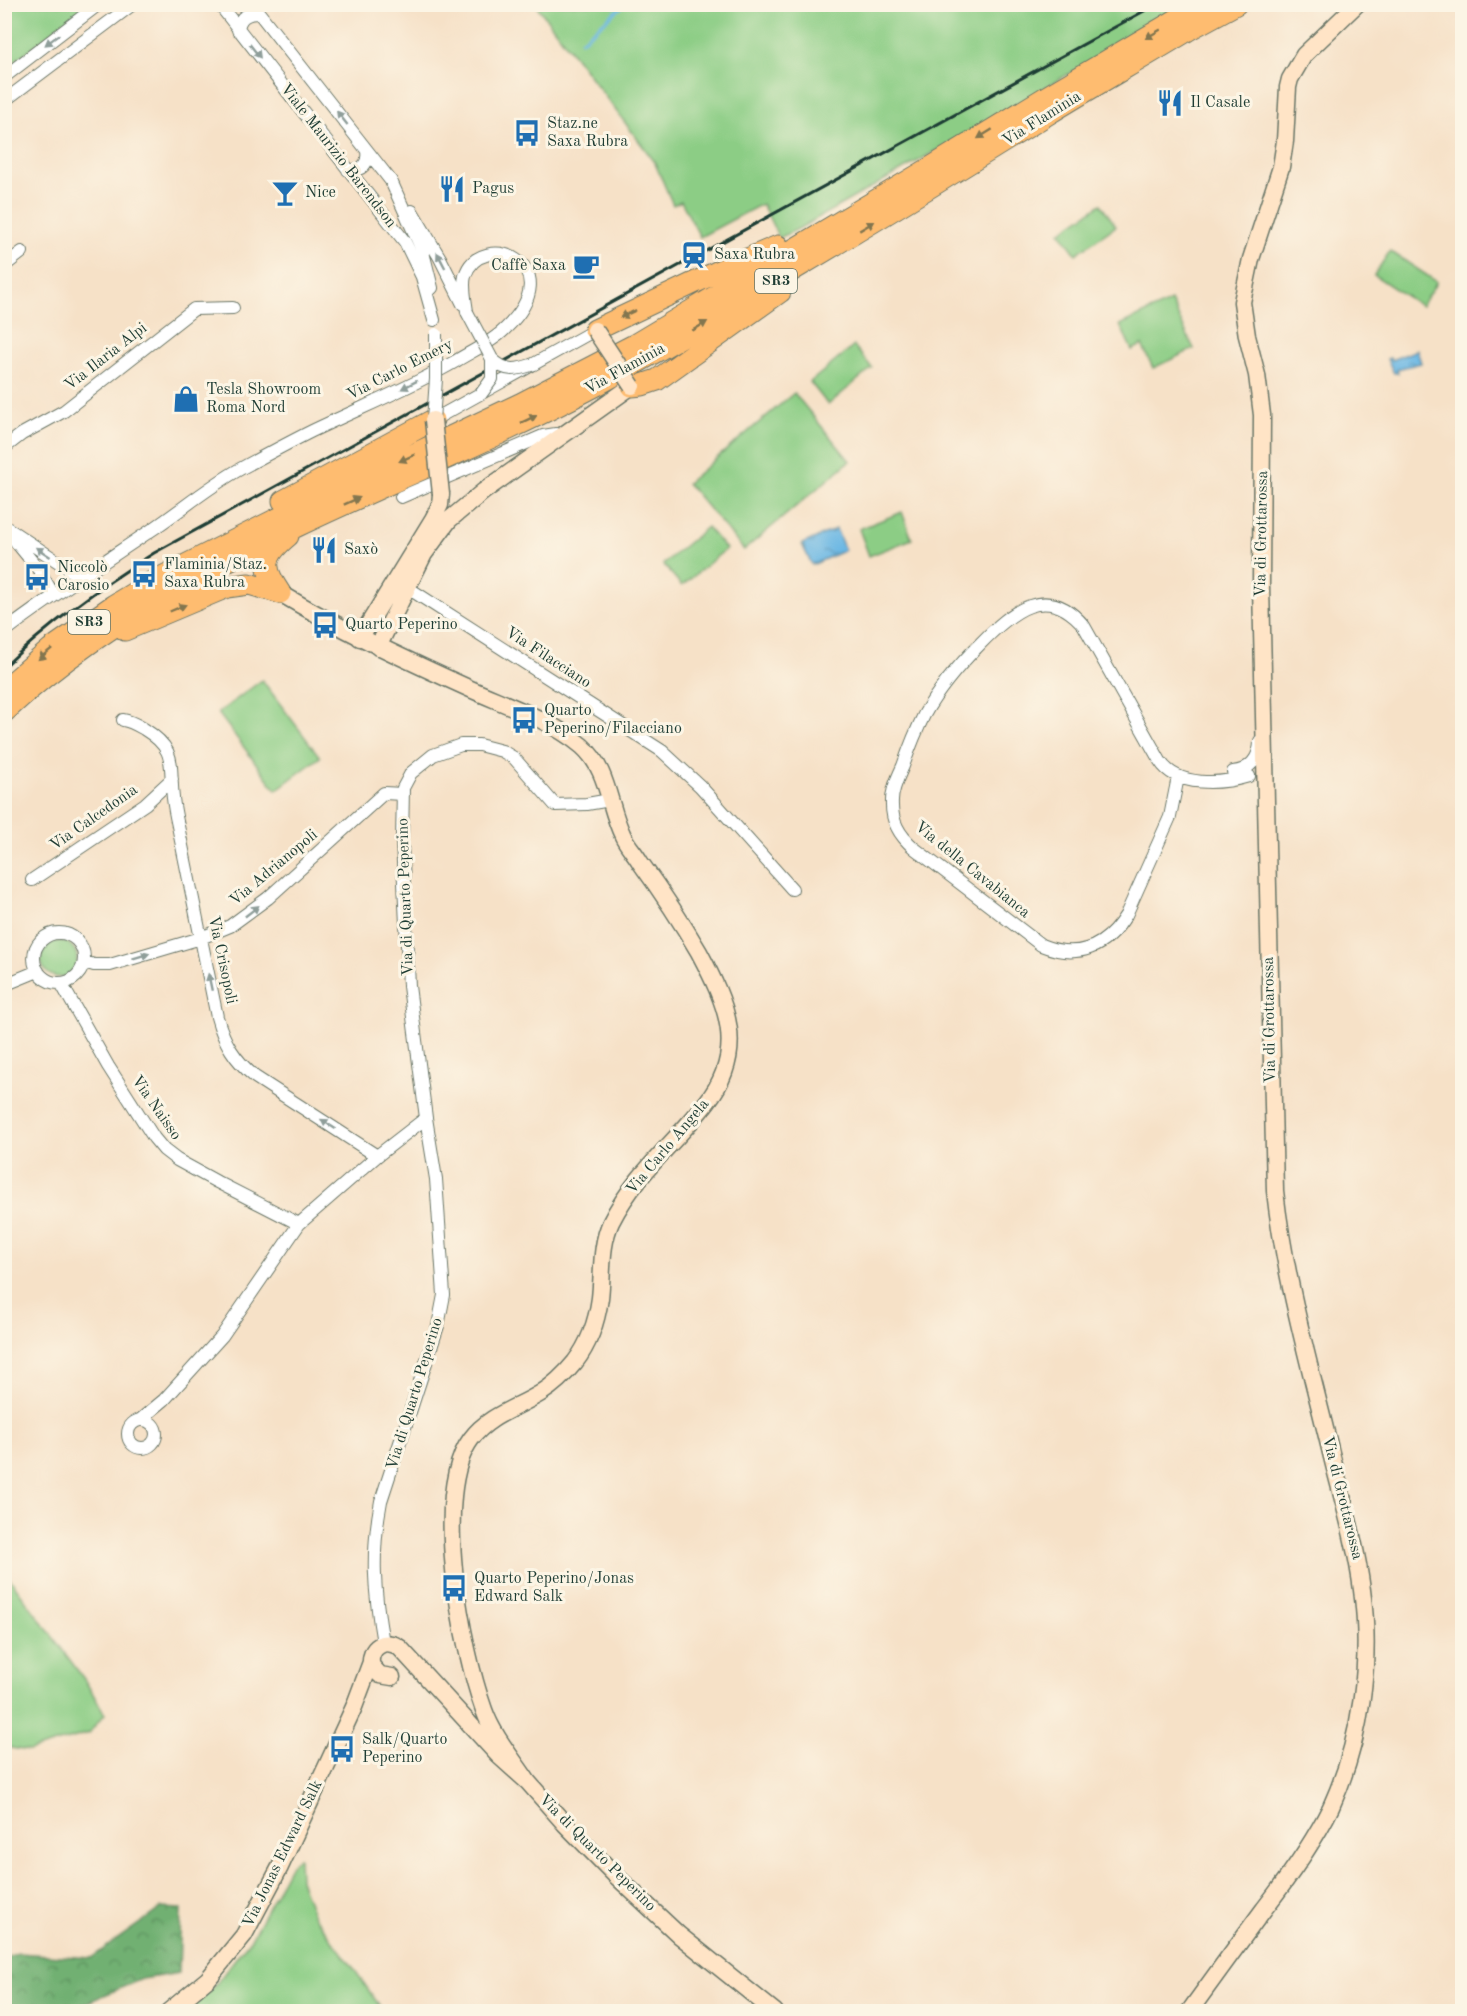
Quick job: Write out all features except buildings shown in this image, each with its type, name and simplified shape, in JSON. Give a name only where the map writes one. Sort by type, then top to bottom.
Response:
[{"type":"highway","name":"Via Flaminia","points":[[4,690],[34,662],[114,604],[183,566],[563,383],[634,345],[1203,4]]},
{"type":"highway","name":"Via Flaminia","points":[[4,712],[51,671],[139,610],[210,570],[299,526],[592,388],[842,241],[1190,29],[1236,4]]},
{"type":"highway","points":[[595,330],[719,271],[845,219]]},
{"type":"highway","points":[[632,386],[650,383],[662,376],[744,319],[842,241]]},
{"type":"highway","points":[[183,566],[248,521],[433,420]]},
{"type":"highway","points":[[280,593],[269,575],[267,562],[278,544],[299,526]]},
{"type":"highway","points":[[51,671],[96,644],[219,590],[249,584],[280,593]]},
{"type":"street","points":[[4,77],[99,4]]},
{"type":"street","points":[[79,44],[122,4]]},
{"type":"street","points":[[4,101],[133,4]]},
{"type":"street","name":"Viale Maurizio Barendson","points":[[219,4],[411,252],[424,284],[434,320]]},
{"type":"street","name":"Via di Grottarossa","points":[[1189,2012],[1292,1872],[1322,1823],[1338,1788],[1351,1749],[1360,1707],[1365,1658],[1364,1615],[1358,1566],[1295,1309],[1278,1218],[1257,776],[1263,696],[1262,415],[1257,375],[1243,318],[1242,302],[1244,287],[1281,168],[1285,141],[1287,87],[1290,79],[1305,55],[1357,4]]},
{"type":"street","points":[[238,30],[243,17],[256,9]]},
{"type":"street","name":"Viale Maurizio Barendson","points":[[256,9],[391,181],[426,261],[432,286],[436,334],[433,420],[441,494],[440,505],[360,638]]},
{"type":"street","points":[[348,170],[364,166],[368,158],[368,151]]},
{"type":"street","points":[[391,181],[440,258],[492,359],[501,367],[510,370],[534,364]]},
{"type":"street","points":[[4,266],[22,252]]},
{"type":"street","name":"Via Carlo Emery","points":[[4,632],[211,487],[286,445],[451,364],[496,337],[514,320],[526,303],[530,281],[524,265],[513,257],[497,254],[480,258],[472,264],[464,282],[467,312]]},
{"type":"street","name":"Via Ilaria Alpi","points":[[4,448],[38,424],[64,411],[194,309],[232,308]]},
{"type":"street","points":[[378,647],[429,546],[457,513],[484,491],[632,386],[595,330],[433,420]]},
{"type":"street","points":[[481,394],[492,380],[492,359]]},
{"type":"street","points":[[400,496],[543,436],[556,434],[560,436]]},
{"type":"street","points":[[4,528],[66,567],[80,579]]},
{"type":"street","points":[[4,528],[30,558],[54,596]]},
{"type":"street","name":"Via Filacciano","points":[[408,588],[662,751],[700,786],[792,889]]},
{"type":"street","points":[[280,593],[378,647],[490,698],[530,713],[576,742],[596,761],[610,800]]},
{"type":"street","name":"Via della Cavabianca","points":[[1039,604],[1049,604],[1069,611],[1084,626],[1163,766],[1170,774],[1178,777],[1170,817],[1126,915],[1109,938],[1085,950],[1054,951],[1041,945],[914,848],[897,829],[892,814],[893,792],[910,746],[925,714],[949,677],[1008,617],[1027,607],[1039,604]]},
{"type":"street","points":[[1235,772],[1247,768],[1258,755],[1260,747],[1259,711],[1263,696]]},
{"type":"street","name":"Via Crisopoli","points":[[123,720],[132,722],[155,736],[163,743],[171,760],[172,798],[220,1030],[226,1045],[255,1077],[377,1156]]},
{"type":"street","name":"Via di Quarto Peperino","points":[[382,1644],[374,1579],[377,1520],[381,1501],[438,1326],[444,1295],[436,1179],[409,986],[402,794],[408,778],[425,760],[451,747],[470,744],[491,747],[514,758],[555,805],[587,804],[610,800]]},
{"type":"street","points":[[1178,777],[1191,773],[1235,772],[1257,776]]},
{"type":"street","points":[[1178,777],[1192,781],[1213,781],[1257,776]]},
{"type":"street","name":"Via Calcedonia","points":[[32,880],[146,804],[172,779]]},
{"type":"street","name":"Via Adrianopoli","points":[[84,962],[94,965],[110,965],[201,938],[230,926],[268,898],[384,792],[402,794]]},
{"type":"street","name":"Via Carlo Angela","points":[[473,1674],[460,1617],[453,1536],[454,1485],[462,1454],[476,1434],[494,1418],[543,1392],[561,1378],[576,1361],[587,1342],[594,1322],[600,1297],[605,1236],[612,1221],[628,1191],[706,1104],[723,1078],[729,1057],[729,1022],[717,986],[684,925],[623,836],[610,800]]},
{"type":"street","points":[[65,934],[78,941],[82,947],[84,962],[76,976],[61,983],[48,980],[38,970],[34,957],[36,949],[45,938],[65,934]]},
{"type":"street","points":[[4,985],[38,970]]},
{"type":"street","name":"Via Naisso","points":[[61,983],[108,1066],[164,1150],[177,1160],[217,1182],[299,1224]]},
{"type":"street","points":[[144,1421],[152,1409],[184,1379],[222,1336],[299,1224],[377,1156],[426,1118]]},
{"type":"street","points":[[395,1676],[405,1662],[402,1650],[392,1643],[382,1644],[373,1651],[371,1662],[372,1668],[378,1674],[386,1677],[395,1676],[410,1673],[431,1681]]},
{"type":"street","name":"Via di Quarto Peperino","points":[[402,1650],[499,1756],[528,1782],[616,1876],[679,1935],[775,2012]]},
{"type":"street","name":"Via Jonas Edward Salk","points":[[168,2012],[208,1979],[244,1935],[280,1867],[354,1707],[371,1662]]},
{"type":"street","points":[[473,1674],[491,1725],[528,1782]]},
{"type":"street","points":[[457,1709],[468,1695],[473,1674]]},
{"type":"street","name":"Via Jonas Edward Salk","points":[[354,1707],[369,1691],[395,1676]]},
{"type":"street","points":[[470,1723],[480,1699]]},
{"type":"green space","points":[[6,4],[86,5],[5,69],[4,6]]},
{"type":"green space","points":[[536,5],[1186,5],[980,126],[779,238],[762,204],[700,237],[681,201],[673,205],[654,161]]},
{"type":"green space","points":[[1101,204],[1116,226],[1076,254],[1060,232]]},
{"type":"green space","points":[[1390,251],[1437,282],[1421,306],[1374,275]]},
{"type":"green space","points":[[1171,301],[1194,349],[1153,368],[1142,345],[1132,350],[1120,325]]},
{"type":"green space","points":[[854,346],[872,368],[828,405],[810,382]]},
{"type":"green space","points":[[794,393],[850,461],[744,550],[687,483]]},
{"type":"green space","points":[[902,512],[912,539],[869,556],[859,529]]},
{"type":"green space","points":[[707,527],[726,549],[682,586],[663,564]]},
{"type":"green space","points":[[262,680],[320,757],[276,790],[218,713]]},
{"type":"green space","points":[[59,941],[72,946],[77,959],[72,972],[59,977],[46,972],[41,959],[46,946]]},
{"type":"green space","points":[[4,1571],[84,1679],[105,1714],[89,1733],[29,1751],[5,1747]]},
{"type":"green space","points":[[299,1857],[300,1880],[314,1916],[383,2011],[188,2012],[216,1984],[252,1937],[291,1864]]},
{"type":"green space","points":[[161,1908],[181,1909],[179,1973],[142,1979],[67,2011],[5,2011],[5,1958],[18,1953],[91,1958]]},
{"type":"water","points":[[1417,350],[1421,363],[1397,369],[1398,373],[1394,373],[1387,359],[1391,360]]},
{"type":"water","points":[[836,529],[845,550],[812,565],[802,544]]},
{"type":"waterway","points":[[581,41],[625,4]]},
{"type":"railway","points":[[4,667],[76,606],[154,553],[1157,4]]},
{"type":"place","name":"Il Casale","points":[[1170,103]]},
{"type":"place","name":"Staz.ne Saxa Rubra","points":[[527,133]]},
{"type":"place","name":"Pagus","points":[[452,189]]},
{"type":"place","name":"Nice","points":[[285,193]]},
{"type":"place","name":"Saxa Rubra","points":[[694,255]]},
{"type":"place","name":"Caffè Saxa","points":[[586,266]]},
{"type":"place","name":"Tesla Showroom Roma Nord","points":[[186,399]]},
{"type":"place","name":"Saxò","points":[[324,550]]},
{"type":"place","name":"Flaminia/Staz. Saxa Rubra","points":[[144,574]]},
{"type":"place","name":"Niccolò Carosio","points":[[37,577]]},
{"type":"place","name":"Quarto Peperino","points":[[325,625]]},
{"type":"place","name":"Quarto Peperino/Filacciano","points":[[524,720]]},
{"type":"place","name":"Quarto Peperino/Jonas Edward Salk","points":[[454,1588]]},
{"type":"place","name":"Salk/Quarto Peperino","points":[[342,1749]]}]
